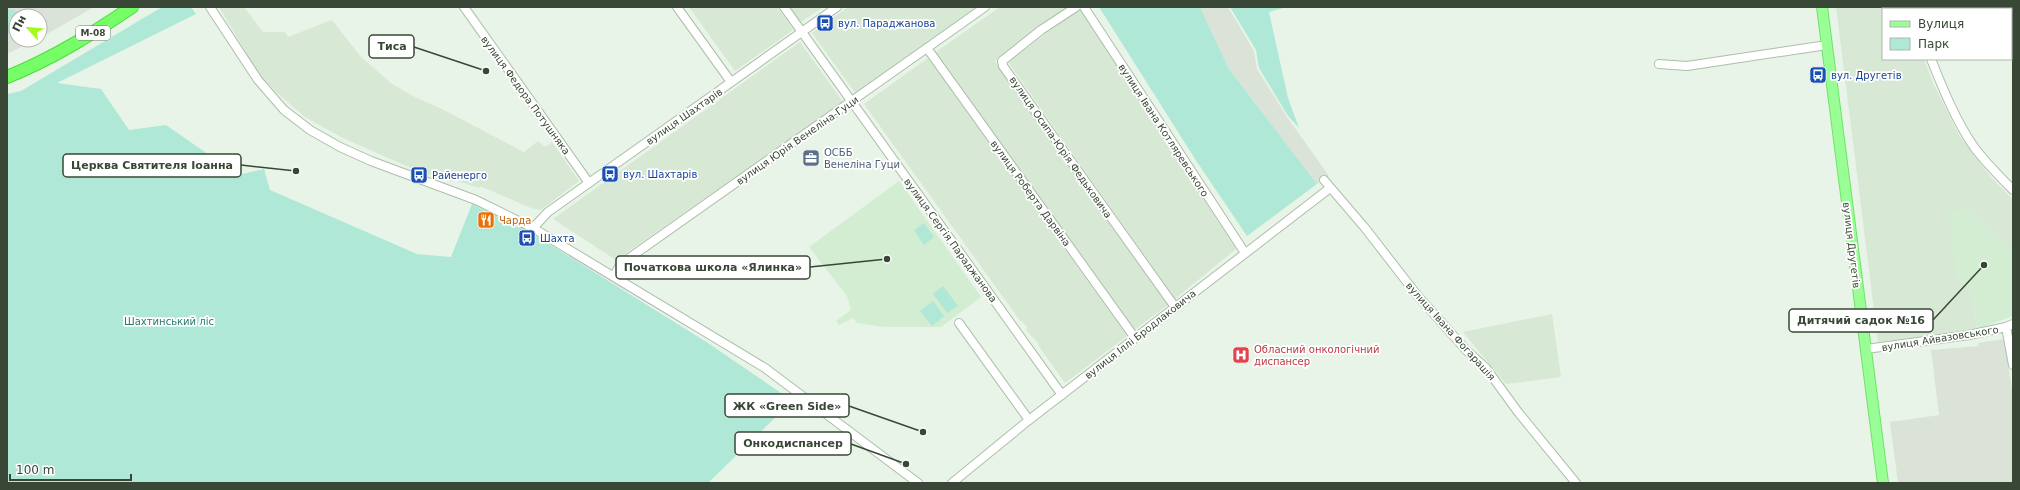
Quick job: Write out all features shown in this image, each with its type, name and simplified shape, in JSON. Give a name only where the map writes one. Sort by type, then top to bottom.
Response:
[{"type":"highway","name":"М-08","points":[[7,77],[53,57],[91,35],[132,7]]},
{"type":"main road","name":"вулиця Другетів","points":[[1822,7],[1883,483]]},
{"type":"street","points":[[210,7],[258,80],[284,110],[310,130],[340,147],[370,161],[476,200],[534,228],[751,359],[918,483]]},
{"type":"street","name":"вулиця Федора Потушняка","points":[[464,7],[589,183]]},
{"type":"street","points":[[677,7],[731,82]]},
{"type":"street","name":"вулиця Сергія Параджанова","points":[[784,7],[1062,395]]},
{"type":"street","name":"вулиця Шахтарів","points":[[534,228],[548,212],[837,7]]},
{"type":"street","name":"вулиця Юрія Венеліна-Гуци","points":[[614,276],[619,267],[625,261],[985,7]]},
{"type":"street","name":"вулиця Осипа-Юрія Федьковича","points":[[1076,7],[1041,30],[1002,61],[1004,66],[1175,308]]},
{"type":"street","name":"вулиця Івана Котляревського","points":[[1084,7],[1245,253]]},
{"type":"street","points":[[1659,64],[1687,66],[1827,45]]},
{"type":"street","name":"вулиця Роберта Дарвіна","points":[[927,48],[1135,338]]},
{"type":"street","points":[[1931,60],[1952,107],[1974,146],[1989,166],[2013,190]]},
{"type":"street","name":"вулиця Івана Фогарашія","points":[[1324,180],[1365,228],[1417,295],[1486,368],[1518,412],[1576,483]]},
{"type":"street","name":"вулиця Іллі Бродлаковича","points":[[952,483],[1029,420],[1330,188]]},
{"type":"street","points":[[959,323],[1029,420]]},
{"type":"street","points":[[2010,326],[2013,365]]},
{"type":"street","name":"вулиця Айвазовського","points":[[1866,349],[1969,335],[2010,326]]},
{"type":"shaded area","points":[[7,7],[94,7],[48,33],[48,8],[8,8],[8,48],[19,48],[7,54]]},
{"type":"shaded area","points":[[219,7],[244,7],[263,32],[285,32],[288,37],[332,20],[361,57],[392,84],[524,152],[538,141],[545,147],[552,142],[579,181],[541,210],[531,208],[480,186],[479,188],[454,180],[451,182],[413,169],[343,138],[305,117],[276,92],[259,74]]},
{"type":"shaded area","points":[[689,7],[777,7],[793,30],[735,71]]},
{"type":"shaded area","points":[[790,7],[823,7],[801,22]]},
{"type":"shaded area","points":[[848,7],[978,7],[856,94],[812,33]]},
{"type":"shaded area","points":[[1000,7],[1071,7],[995,61],[1168,305],[1134,330],[936,52]]},
{"type":"shaded area","points":[[1200,7],[1228,7],[1254,51],[1257,69],[1287,117],[1329,176],[1324,180],[1317,184],[1229,69]]},
{"type":"shaded area","points":[[1836,7],[1902,7],[1882,8],[1882,60],[1924,60],[1933,83],[1959,135],[1989,175],[2013,200],[2013,252],[1971,209],[1957,278],[1973,295],[1977,329],[1878,342]]},
{"type":"shaded area","points":[[1080,8],[1236,249],[1175,299],[1008,62]]},
{"type":"shaded area","points":[[800,42],[843,102],[616,260],[553,219]]},
{"type":"shaded area","points":[[928,58],[1127,336],[1065,383],[1038,345],[1039,344],[1026,330],[1028,328],[1022,321],[1021,322],[864,104]]},
{"type":"shaded area","points":[[899,181],[981,297],[941,327],[885,327],[857,323],[853,318],[839,325],[836,321],[851,310],[847,296],[809,247]]},
{"type":"shaded area","points":[[1971,209],[2013,252],[2013,316],[1977,329],[1973,295],[1957,278],[1948,212]]},
{"type":"shaded area","points":[[1552,314],[1561,377],[1506,384],[1463,332]]},
{"type":"shaded area","points":[[2004,339],[2013,396],[2013,483],[1898,483],[1890,422],[1939,415],[1931,350],[1978,346],[1978,343]]},
{"type":"green space","name":"Шахтинський ліс","points":[[162,7],[191,7],[196,14],[57,83],[101,89],[129,130],[166,125],[238,175],[264,169],[270,190],[417,254],[451,257],[472,204],[525,229],[708,343],[784,395],[784,409],[708,483],[7,483],[7,94],[21,91]]},
{"type":"green space","points":[[1099,7],[1200,7],[1229,69],[1317,184],[1247,236],[1197,162]]},
{"type":"green space","points":[[1230,7],[1287,7],[1269,12],[1288,98],[1299,128],[1288,116],[1259,68],[1256,50]]},
{"type":"green space","points":[[7,9],[8,34],[7,35]]},
{"type":"green space","points":[[924,223],[934,237],[924,245],[914,230]]},
{"type":"green space","points":[[943,286],[958,306],[947,313],[933,294]]},
{"type":"green space","points":[[933,301],[944,316],[932,326],[920,311]]},
{"type":"waterway","points":[[570,255],[688,326]]},
{"type":"place","name":"вул. Параджанова","points":[[825,23]]},
{"type":"place","name":"Тиса","points":[[486,71]]},
{"type":"place","name":"вул. Другетів","points":[[1818,75]]},
{"type":"place","name":"ОСББ Венеліна Гуци","points":[[811,158]]},
{"type":"place","name":"Церква Святителя Іоанна","points":[[296,171]]},
{"type":"place","name":"вул. Шахтарів","points":[[610,174]]},
{"type":"place","name":"Райенерго","points":[[419,175]]},
{"type":"place","name":"Чарда","points":[[486,220]]},
{"type":"place","name":"Шахта","points":[[527,238]]},
{"type":"place","name":"Початкова школа «Ялинка»","points":[[887,259]]},
{"type":"place","name":"Дитячий садок №16","points":[[1984,265]]},
{"type":"place","name":"Обласний онкологічний диспансер","points":[[1241,355]]},
{"type":"place","name":"ЖК «Green Side»","points":[[923,432]]},
{"type":"place","name":"Онкодиспансер","points":[[906,464]]}]
